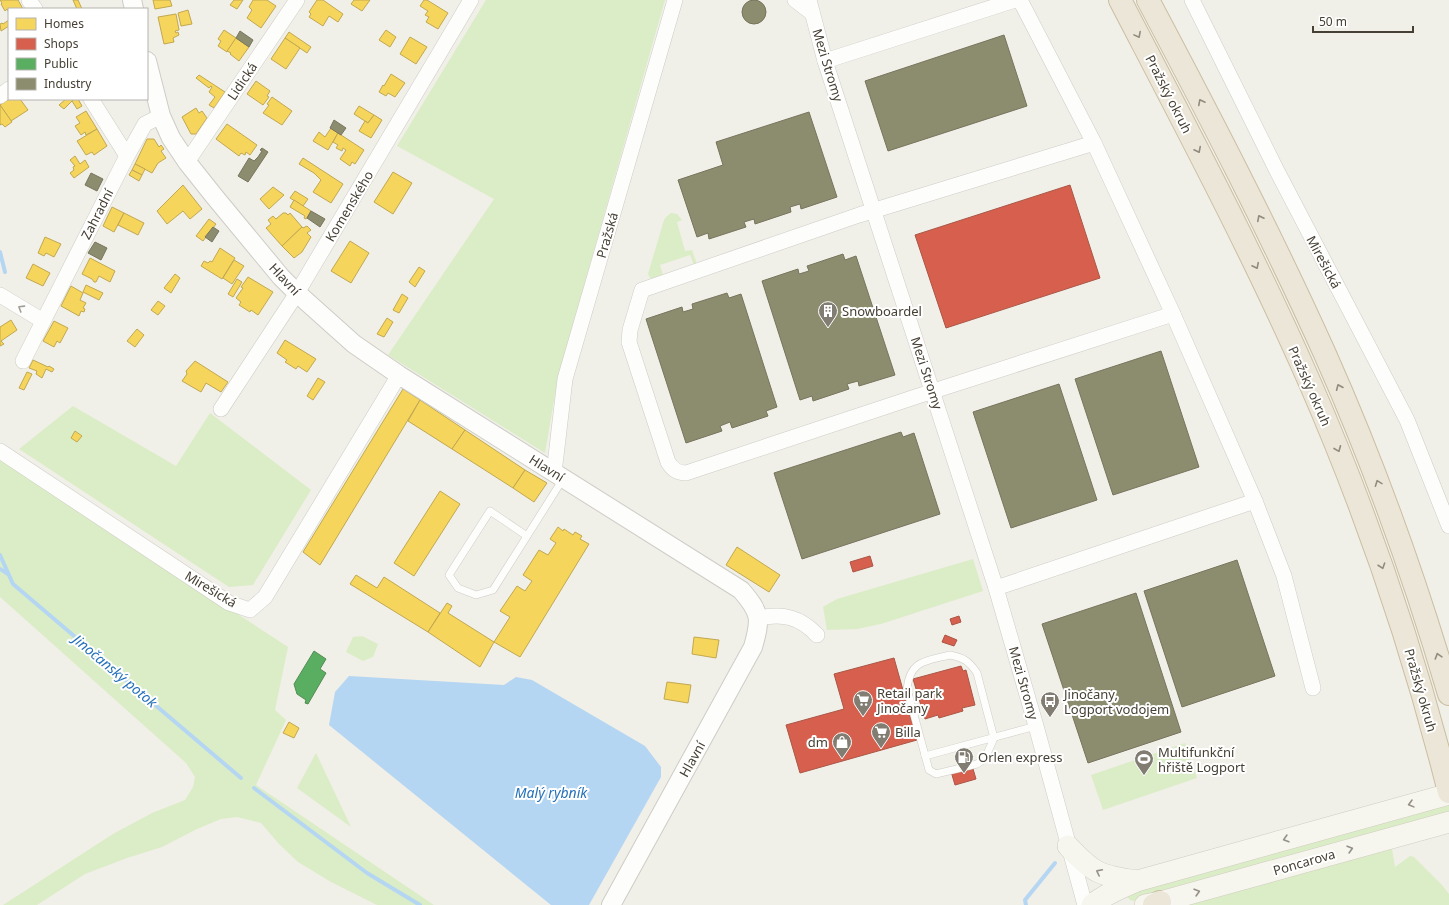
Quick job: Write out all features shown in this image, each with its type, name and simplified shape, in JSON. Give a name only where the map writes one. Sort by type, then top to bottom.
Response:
[{"type":"highway","name":"Pražský okruh","points":[[1120,0],[1204,161],[1274,305],[1321,409],[1380,524],[1417,589],[1449,694]]},
{"type":"highway","name":"Pražský okruh","points":[[1148,0],[1238,174],[1301,303],[1340,389],[1380,524],[1411,653],[1438,747],[1449,793]]},
{"type":"main road","name":"Poncarova","points":[[1092,905],[1116,890],[1137,881],[1449,793]]},
{"type":"main road","name":"Poncarova","points":[[1153,904],[1449,822]]},
{"type":"main road","points":[[1068,846],[1082,860],[1102,875],[1137,881]]},
{"type":"street","name":"Lidická","points":[[187,162],[298,0]]},
{"type":"street","name":"Komenského","points":[[221,409],[297,293],[472,0]]},
{"type":"street","name":"Pražská","points":[[558,476],[565,379],[675,0]]},
{"type":"street","name":"Mezi Stromy","points":[[795,0],[810,6],[825,61],[996,588],[1085,905]]},
{"type":"street","points":[[825,61],[1015,0]]},
{"type":"street","points":[[1020,0],[1094,144],[1173,314],[1255,501],[1284,576],[1313,688]]},
{"type":"street","name":"Mirešická","points":[[1192,0],[1276,169],[1407,420],[1449,526]]},
{"type":"street","name":"Hlavní","points":[[148,64],[161,116],[171,138],[187,162],[281,277],[354,344],[399,375],[741,590],[752,603],[759,618],[753,648],[611,905]]},
{"type":"street","points":[[0,96],[8,90]]},
{"type":"street","points":[[92,100],[127,156]]},
{"type":"street","name":"Zahradní","points":[[23,361],[127,156],[145,124],[161,116]]},
{"type":"street","points":[[1094,144],[874,211],[642,290],[629,337],[631,349],[668,462],[672,468],[682,473],[1173,314]]},
{"type":"street","points":[[0,295],[43,321]]},
{"type":"street","name":"Mirešická","points":[[0,452],[229,603],[250,610],[265,597],[399,375]]},
{"type":"street","points":[[996,588],[1255,501]]},
{"type":"street","points":[[759,618],[781,615],[797,619],[809,626],[817,635]]},
{"type":"lane","points":[[527,536],[490,512],[449,575],[458,588],[476,595],[493,590],[527,536],[558,476]]},
{"type":"lane","points":[[950,655],[962,658],[971,665],[977,673],[994,738],[987,754],[983,760],[977,764],[936,774],[929,770],[907,689],[908,678],[913,670],[921,662],[950,655]]},
{"type":"lane","points":[[925,756],[994,738],[1037,730]]},
{"type":"green space","points":[[486,0],[665,0],[558,377],[545,453],[388,355],[494,199],[397,146]]},
{"type":"green space","points":[[671,213],[677,214],[682,220],[677,222],[685,251],[692,250],[696,263],[694,265],[690,255],[660,265],[663,275],[650,278],[648,274],[664,220]]},
{"type":"green space","points":[[73,406],[176,466],[210,413],[311,490],[253,585],[229,587],[19,449]]},
{"type":"green space","points":[[0,459],[288,647],[275,710],[286,720],[256,785],[434,905],[377,905],[331,882],[298,862],[279,844],[261,823],[237,817],[221,819],[197,829],[162,847],[127,858],[85,874],[37,905],[3,905],[113,834],[152,813],[185,800],[193,787],[195,777],[186,763],[0,597]]},
{"type":"green space","points":[[973,559],[983,591],[881,624],[857,629],[827,630],[823,607],[837,599]]},
{"type":"green space","points":[[362,636],[378,644],[373,657],[363,661],[346,652],[353,637]]},
{"type":"green space","name":"Multifunkční hřiště Logport","points":[[1185,743],[1197,778],[1103,810],[1091,775]]},
{"type":"green space","points":[[316,753],[351,827],[297,788]]},
{"type":"green space","points":[[1449,802],[1449,813],[1133,901],[1127,897],[1127,894]]},
{"type":"green space","points":[[1392,849],[1395,867],[1410,856],[1414,857],[1449,894],[1449,905],[1182,905],[1184,903]]},
{"type":"water","name":"Malý rybník","points":[[349,676],[504,685],[516,677],[532,680],[645,746],[661,767],[661,777],[589,905],[551,905],[329,725],[335,692]]},
{"type":"building: Homes","points":[[0,0],[18,0],[22,8],[8,8],[8,11],[7,9],[5,11],[1,4],[2,3]]},
{"type":"building: Homes","points":[[73,0],[78,0],[82,8],[77,8]]},
{"type":"building: Homes","points":[[153,0],[170,0],[172,6],[155,9]]},
{"type":"building: Homes","points":[[234,0],[243,0],[237,9],[230,5]]},
{"type":"building: Homes","points":[[253,0],[267,0],[276,6],[261,28],[247,18],[252,10],[249,7]]},
{"type":"building: Homes","points":[[317,0],[323,0],[343,14],[338,22],[329,16],[323,26],[309,17],[311,14],[309,12]]},
{"type":"building: Homes","points":[[354,0],[370,0],[362,11],[351,4]]},
{"type":"building: Homes","points":[[424,0],[427,0],[448,13],[438,29],[426,22],[429,17],[425,15],[428,11],[420,6]]},
{"type":"building: Homes","points":[[188,10],[192,24],[181,26],[178,13]]},
{"type":"building: Homes","points":[[176,14],[179,30],[175,31],[176,33],[178,32],[179,35],[173,38],[174,42],[164,44],[158,17]]},
{"type":"building: Homes","points":[[8,21],[8,27],[1,31],[0,24]]},
{"type":"building: Homes","points":[[224,30],[236,38],[227,52],[218,46],[221,41],[218,39]]},
{"type":"building: Homes","points":[[386,30],[396,37],[390,47],[379,40]]},
{"type":"building: Homes","points":[[289,32],[311,47],[307,53],[285,38]]},
{"type":"building: Homes","points":[[410,37],[427,47],[416,64],[400,54]]},
{"type":"building: Homes","points":[[236,38],[249,47],[239,61],[227,51]]},
{"type":"building: Homes","points":[[285,38],[300,48],[286,69],[271,59]]},
{"type":"building: Homes","points":[[391,74],[405,83],[395,97],[388,93],[386,96],[379,92]]},
{"type":"building: Homes","points":[[199,75],[225,92],[214,108],[209,105],[215,97],[209,92],[212,87],[211,86],[209,88],[196,78]]},
{"type":"building: Homes","points":[[256,81],[270,91],[267,96],[269,97],[263,105],[247,94]]},
{"type":"building: Homes","points":[[272,97],[292,111],[282,125],[263,113],[269,105],[267,104]]},
{"type":"building: Homes","points":[[8,100],[21,100],[28,110],[11,121],[0,105]]},
{"type":"building: Homes","points":[[65,100],[73,100],[64,109],[59,105]]},
{"type":"building: Homes","points":[[79,100],[82,106],[77,109],[72,101]]},
{"type":"building: Homes","points":[[0,105],[12,122],[5,127],[2,124],[0,125]]},
{"type":"building: Homes","points":[[359,106],[374,115],[368,123],[354,114]]},
{"type":"building: Homes","points":[[196,108],[199,113],[202,111],[207,118],[196,134],[191,134],[182,117]]},
{"type":"building: Homes","points":[[86,111],[97,129],[86,135],[85,132],[81,135],[75,126],[80,123],[76,117]]},
{"type":"building: Homes","points":[[374,115],[382,120],[371,138],[359,131],[365,121],[368,123]]},
{"type":"building: Homes","points":[[227,124],[257,145],[250,155],[246,152],[245,155],[241,153],[239,156],[216,139]]},
{"type":"building: Homes","points":[[331,128],[338,133],[328,150],[313,141],[319,132],[325,137]]},
{"type":"building: Homes","points":[[97,129],[107,146],[94,155],[92,152],[86,155],[77,141]]},
{"type":"building: Homes","points":[[338,133],[364,150],[355,164],[352,162],[350,166],[340,159],[346,150],[343,148],[342,151],[336,148],[338,145],[333,142]]},
{"type":"building: Homes","points":[[147,139],[154,139],[159,147],[161,145],[164,149],[161,151],[166,158],[158,163],[152,173],[135,164]]},
{"type":"building: Homes","points":[[75,156],[80,164],[85,160],[89,167],[74,178],[70,173],[74,170],[73,167],[75,166],[70,160]]},
{"type":"building: Homes","points":[[303,158],[343,184],[331,203],[313,192],[321,180],[314,173],[299,164]]},
{"type":"building: Homes","points":[[135,164],[145,169],[142,175],[132,170]]},
{"type":"building: Homes","points":[[132,170],[142,175],[139,181],[129,175]]},
{"type":"building: Homes","points":[[393,172],[412,183],[393,214],[374,202]]},
{"type":"building: Homes","points":[[183,185],[202,209],[190,219],[183,211],[167,224],[157,211]]},
{"type":"building: Homes","points":[[273,187],[284,195],[269,209],[260,199]]},
{"type":"building: Homes","points":[[295,191],[308,199],[303,206],[290,198]]},
{"type":"building: Homes","points":[[294,200],[311,211],[306,219],[304,218],[305,216],[290,207]]},
{"type":"building: Homes","points":[[112,207],[124,213],[114,232],[103,226]]},
{"type":"building: Homes","points":[[124,213],[144,223],[138,235],[118,225]]},
{"type":"building: Homes","points":[[283,213],[288,215],[290,213],[302,227],[282,246],[266,228],[271,224],[268,220],[273,216],[276,219]]},
{"type":"building: Homes","points":[[209,219],[216,224],[203,241],[196,236]]},
{"type":"building: Homes","points":[[307,226],[311,230],[307,233],[311,237],[302,252],[294,258],[282,246],[302,227]]},
{"type":"building: Homes","points":[[45,237],[61,244],[54,257],[46,253],[44,256],[38,253]]},
{"type":"building: Homes","points":[[350,241],[369,253],[351,283],[331,271]]},
{"type":"building: Homes","points":[[220,248],[235,258],[222,279],[201,266],[204,261],[208,263],[210,261],[212,262]]},
{"type":"building: Homes","points":[[90,258],[115,271],[110,282],[99,276],[96,282],[94,282],[92,279],[82,274]]},
{"type":"building: Homes","points":[[234,260],[244,266],[232,284],[223,278]]},
{"type":"building: Homes","points":[[33,264],[50,273],[43,286],[26,278]]},
{"type":"building: Homes","points":[[419,267],[425,271],[415,287],[409,282]]},
{"type":"building: Homes","points":[[175,274],[180,278],[171,293],[164,288]]},
{"type":"building: Homes","points":[[248,277],[273,292],[258,315],[239,305],[241,302],[236,298]]},
{"type":"building: Homes","points":[[237,279],[242,282],[233,297],[228,294]]},
{"type":"building: Homes","points":[[86,285],[103,293],[99,300],[83,292]]},
{"type":"building: Homes","points":[[71,286],[83,293],[80,300],[86,303],[83,308],[85,309],[84,312],[81,311],[79,316],[61,306]]},
{"type":"building: Homes","points":[[402,294],[408,298],[399,313],[393,310]]},
{"type":"building: Homes","points":[[158,301],[165,306],[158,315],[151,310]]},
{"type":"building: Homes","points":[[387,318],[393,322],[384,337],[377,334]]},
{"type":"building: Homes","points":[[11,320],[17,330],[1,341],[4,344],[0,346],[0,327]]},
{"type":"building: Homes","points":[[54,321],[68,328],[60,343],[57,341],[54,347],[43,341]]},
{"type":"building: Homes","points":[[137,329],[144,335],[135,347],[127,341]]},
{"type":"building: Homes","points":[[285,340],[316,359],[307,372],[298,366],[296,369],[285,362],[287,360],[277,353]]},
{"type":"building: Homes","points":[[33,360],[54,369],[52,372],[46,369],[42,378],[36,374],[37,371],[29,368]]},
{"type":"building: Homes","points":[[195,361],[228,382],[221,392],[206,383],[201,392],[182,381],[187,374],[186,371]]},
{"type":"building: Homes","points":[[27,372],[32,374],[24,390],[19,388]]},
{"type":"building: Homes","points":[[318,378],[325,382],[313,400],[307,396]]},
{"type":"building: Homes","points":[[403,389],[420,400],[320,565],[303,552]]},
{"type":"building: Homes","points":[[420,400],[465,430],[452,449],[408,421]]},
{"type":"building: Homes","points":[[465,430],[525,470],[513,488],[452,449]]},
{"type":"building: Homes","points":[[75,431],[82,436],[77,442],[71,438]]},
{"type":"building: Homes","points":[[525,470],[547,483],[534,502],[513,488]]},
{"type":"building: Homes","points":[[440,491],[460,504],[414,576],[394,563]]},
{"type":"building: Homes","points":[[558,527],[573,535],[575,532],[582,536],[580,539],[589,544],[520,657],[494,642],[510,617],[500,611],[517,586],[525,591],[532,581],[523,575],[539,550],[548,555],[556,543],[550,539]]},
{"type":"building: Homes","points":[[737,547],[780,575],[769,592],[726,565]]},
{"type":"building: Homes","points":[[356,575],[377,588],[384,577],[440,613],[428,632],[350,584]]},
{"type":"building: Homes","points":[[447,603],[452,606],[448,613],[494,642],[480,667],[428,632]]},
{"type":"building: Homes","points":[[694,637],[719,640],[716,658],[692,654]]},
{"type":"building: Homes","points":[[667,682],[691,685],[688,703],[664,699]]},
{"type":"building: Homes","points":[[289,722],[299,728],[294,738],[283,733]]},
{"type":"building: Shops","points":[[1070,185],[1100,278],[946,328],[915,235]]},
{"type":"building: Shops","points":[[870,556],[873,566],[853,572],[850,562]]},
{"type":"building: Shops","points":[[959,616],[961,622],[952,625],[950,619]]},
{"type":"building: Shops","points":[[945,635],[957,640],[954,646],[942,642]]},
{"type":"building: Shops","name":"Retail park Jinočany","points":[[894,658],[917,740],[800,773],[786,725],[844,709],[834,674]]},
{"type":"building: Shops","points":[[961,666],[963,671],[966,670],[975,705],[962,708],[963,711],[939,718],[938,715],[925,719],[913,679]]},
{"type":"building: Shops","points":[[971,762],[976,779],[955,785],[950,768]]},
{"type":"building: Public","points":[[314,651],[326,659],[320,669],[326,673],[308,704],[305,703],[306,700],[297,694],[294,684]]},
{"type":"building: Industry","points":[[754,0],[762,4],[766,12],[762,20],[754,24],[746,20],[742,12],[746,4]]},
{"type":"building: Industry","points":[[240,31],[253,40],[249,47],[236,38]]},
{"type":"building: Industry","points":[[1004,35],[1027,106],[888,151],[865,81]]},
{"type":"building: Industry","points":[[809,112],[837,197],[801,209],[800,204],[790,207],[791,212],[755,224],[754,219],[744,222],[746,227],[709,239],[708,233],[697,237],[678,180],[723,165],[716,142]]},
{"type":"building: Industry","points":[[334,120],[346,128],[341,135],[330,128]]},
{"type":"building: Industry","points":[[262,148],[268,152],[248,182],[238,176],[249,158],[254,161],[262,151],[260,150]]},
{"type":"building: Industry","points":[[91,173],[103,179],[97,191],[85,185]]},
{"type":"building: Industry","points":[[311,211],[325,219],[320,227],[307,218]]},
{"type":"building: Industry","points":[[213,227],[219,231],[212,242],[205,237]]},
{"type":"building: Industry","points":[[95,242],[107,248],[101,260],[88,253]]},
{"type":"building: Industry","name":"Snowboardel","points":[[843,254],[845,260],[856,256],[895,375],[859,386],[858,381],[847,384],[849,389],[813,401],[812,396],[800,400],[762,281],[798,269],[799,274],[809,271],[807,266]]},
{"type":"building: Industry","points":[[727,293],[729,298],[741,294],[777,407],[766,411],[768,416],[732,428],[730,422],[720,426],[722,431],[686,443],[646,319],[682,307],[683,312],[693,309],[692,304]]},
{"type":"building: Industry","points":[[1161,351],[1199,467],[1113,495],[1075,379]]},
{"type":"building: Industry","points":[[1059,384],[1097,500],[1011,528],[973,412]]},
{"type":"building: Industry","points":[[901,432],[903,437],[914,433],[940,514],[802,559],[774,473]]},
{"type":"building: Industry","points":[[1237,560],[1275,676],[1182,707],[1144,591]]},
{"type":"building: Industry","points":[[1136,593],[1181,732],[1088,763],[1042,624]]},
{"type":"waterway","name":"Jinočanský potok","points":[[0,252],[5,272]]},
{"type":"waterway","name":"Jinočanský potok","points":[[0,555],[13,584],[241,778]]},
{"type":"waterway","name":"Jinočanský potok","points":[[0,569],[8,574]]},
{"type":"waterway","name":"Jinočanský potok","points":[[254,788],[367,873],[420,905]]},
{"type":"waterway","points":[[1026,905],[1025,900],[1055,863]]},
{"type":"place","name":"Snowboardel","points":[[828,328]]},
{"type":"place","name":"Retail park Jinočany","points":[[863,717]]},
{"type":"place","name":"Jinočany, Logport vodojem","points":[[1050,718]]},
{"type":"place","name":"Billa","points":[[881,749]]},
{"type":"place","name":"dm","points":[[842,759]]},
{"type":"place","name":"Orlen express","points":[[964,774]]},
{"type":"place","name":"Multifunkční hřiště Logport","points":[[1144,776]]}]
